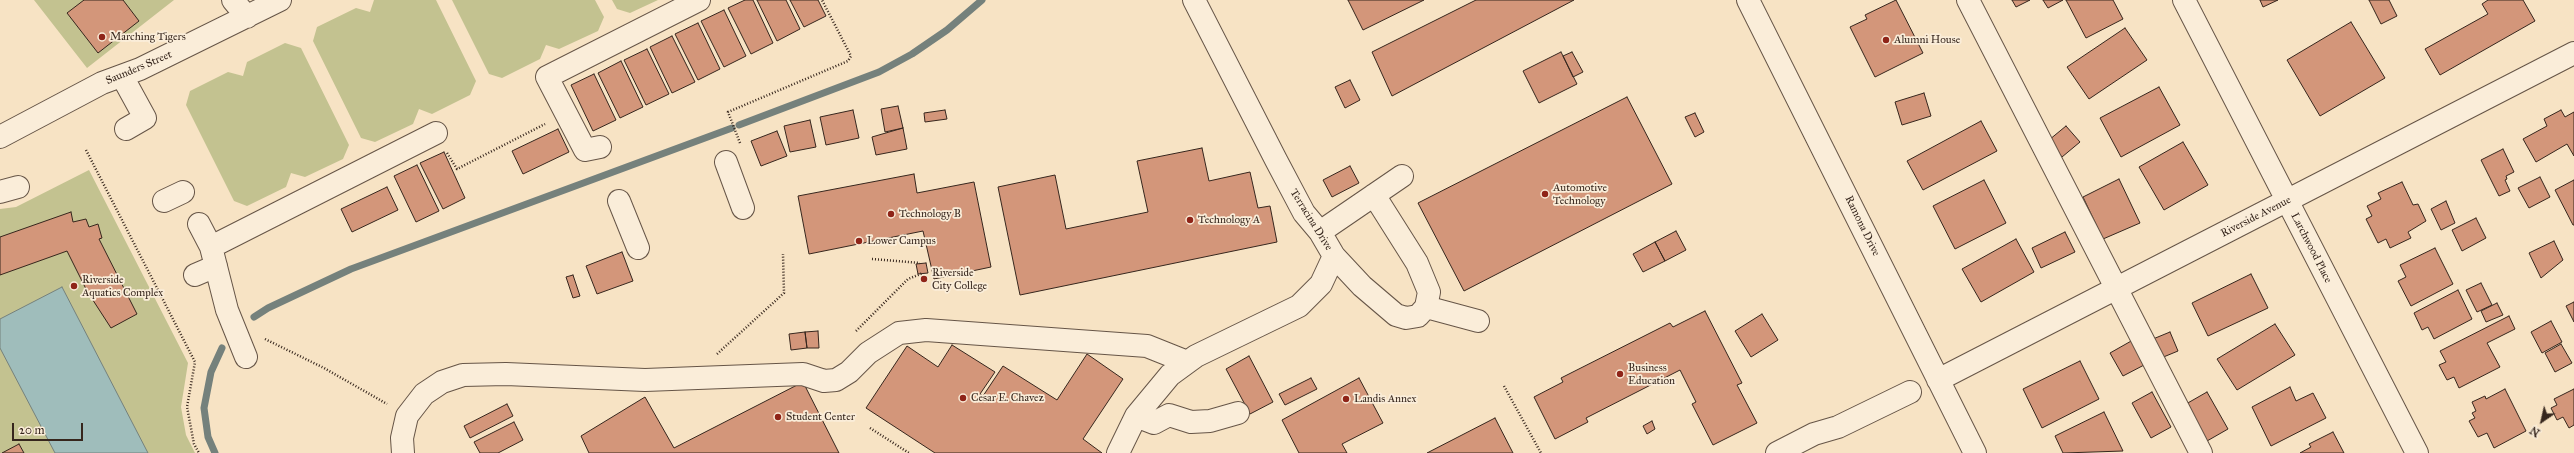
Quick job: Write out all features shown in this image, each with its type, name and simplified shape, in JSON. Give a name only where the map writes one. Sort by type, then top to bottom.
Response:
[{"type":"street","points":[[233,0],[247,17]]},
{"type":"street","name":"Saunders Street","points":[[0,138],[102,83],[122,76],[280,0]]},
{"type":"street","points":[[600,146],[585,150],[547,77],[699,0]]},
{"type":"street","name":"Terracina Drive","points":[[1118,453],[1136,416],[1156,389],[1187,362],[1299,306],[1321,284],[1334,256],[1320,232],[1304,212],[1194,0]]},
{"type":"street","name":"Ramona Drive","points":[[1748,0],[1974,453]]},
{"type":"street","points":[[1968,0],[2201,453]]},
{"type":"street","name":"Larchwood Place","points":[[2184,0],[2417,453]]},
{"type":"street","name":"Riverside Avenue","points":[[1938,380],[1976,363],[2116,288],[2574,54]]},
{"type":"street","points":[[122,76],[145,118],[126,129]]},
{"type":"street","points":[[195,275],[213,256],[440,141]]},
{"type":"street","points":[[726,162],[744,208]]},
{"type":"street","points":[[1320,232],[1402,176]]},
{"type":"street","points":[[1334,256],[1362,286],[1396,314],[1406,318],[1418,316],[1426,307],[1429,292],[1417,263],[1374,195]]},
{"type":"street","points":[[619,201],[638,248]]},
{"type":"street","points":[[199,224],[213,256],[226,310],[246,357]]},
{"type":"street","points":[[1426,307],[1478,321]]},
{"type":"street","points":[[403,453],[402,438],[407,416],[424,394],[442,382],[463,375],[506,374],[645,380],[803,374],[824,381],[836,380],[886,340],[909,331],[1147,346],[1187,362]]},
{"type":"street","points":[[1156,389],[1168,402],[1169,416]]},
{"type":"street","points":[[1777,453],[1814,434],[1847,423],[1910,392]]},
{"type":"street","points":[[1136,416],[1154,423],[1169,416],[1191,422],[1204,421],[1238,413]]},
{"type":"path","points":[[741,145],[728,112],[848,61],[851,56],[822,0]]},
{"type":"path","points":[[440,141],[457,169],[536,130],[565,112]]},
{"type":"path","points":[[86,150],[195,362],[187,407],[194,444],[199,453]]},
{"type":"path","points":[[714,356],[784,293],[783,254]]},
{"type":"path","points":[[872,260],[920,263]]},
{"type":"path","points":[[854,334],[908,279],[923,273]]},
{"type":"path","points":[[260,335],[407,416]]},
{"type":"path","points":[[1504,386],[1541,453]]},
{"type":"path","points":[[870,428],[909,453]]},
{"type":"shaded area","points":[[34,0],[174,0],[87,68]]},
{"type":"shaded area","points":[[374,0],[436,0],[476,81],[470,95],[432,114],[419,109],[413,124],[375,142],[361,138],[313,41],[317,27],[356,8],[370,12]]},
{"type":"shaded area","points":[[452,0],[595,0],[604,17],[598,31],[559,49],[546,45],[540,59],[502,78],[489,74]]},
{"type":"shaded area","points":[[612,0],[658,0],[630,13],[617,9]]},
{"type":"shaded area","points":[[285,43],[301,48],[349,145],[343,159],[305,177],[291,173],[286,187],[247,206],[234,201],[186,105],[190,91],[228,72],[243,76],[247,62]]},
{"type":"shaded area","name":"Riverside Aquatics Complex","points":[[89,170],[188,363],[181,407],[186,435],[195,453],[0,453],[0,209],[16,207]]},
{"type":"water","points":[[62,287],[148,453],[55,453],[0,348],[0,319]]},
{"type":"building","name":"Marching Tigers","points":[[84,0],[123,0],[139,21],[98,53],[67,13]]},
{"type":"building","points":[[745,0],[753,0],[773,43],[751,54],[728,8]]},
{"type":"building","points":[[757,0],[786,0],[800,29],[777,41]]},
{"type":"building","points":[[790,0],[818,0],[826,16],[804,27]]},
{"type":"building","points":[[1348,0],[1424,0],[1363,30]]},
{"type":"building","points":[[1476,0],[1574,0],[1392,96],[1372,52]]},
{"type":"building","name":"Alumni House","points":[[1896,0],[1923,53],[1875,77],[1850,27],[1867,19],[1865,15]]},
{"type":"building","points":[[2012,0],[2030,0],[2016,7]]},
{"type":"building","points":[[2043,0],[2063,0],[2048,8]]},
{"type":"building","points":[[2066,0],[2113,0],[2123,19],[2086,38]]},
{"type":"building","points":[[2260,0],[2278,0],[2263,7]]},
{"type":"building","points":[[2369,0],[2389,0],[2397,16],[2381,24]]},
{"type":"building","points":[[2488,0],[2523,0],[2535,21],[2440,75],[2425,49],[2488,14],[2482,4]]},
{"type":"building","points":[[724,10],[746,56],[724,67],[701,21]]},
{"type":"building","points":[[2351,22],[2385,78],[2320,116],[2287,60]]},
{"type":"building","points":[[698,23],[720,69],[698,80],[675,34]]},
{"type":"building","points":[[2125,28],[2147,60],[2089,99],[2067,67]]},
{"type":"building","points":[[672,36],[695,82],[672,93],[650,47]]},
{"type":"building","points":[[647,49],[669,94],[646,105],[624,60]]},
{"type":"building","points":[[1561,52],[1577,84],[1539,103],[1523,71]]},
{"type":"building","points":[[1572,52],[1583,72],[1573,77],[1563,56]]},
{"type":"building","points":[[621,61],[643,107],[620,118],[598,73]]},
{"type":"building","points":[[594,74],[616,120],[593,131],[571,85]]},
{"type":"building","points":[[1350,80],[1360,100],[1345,108],[1335,87]]},
{"type":"building","points":[[2159,87],[2180,125],[2121,157],[2100,118]]},
{"type":"building","points":[[1924,93],[1931,116],[1902,125],[1895,102]]},
{"type":"building","name":"Automotive Technology","points":[[1627,97],[1672,184],[1464,291],[1418,203]]},
{"type":"building","points":[[898,106],[903,128],[885,132],[881,109]]},
{"type":"building","points":[[853,110],[859,138],[826,145],[820,117]]},
{"type":"building","points":[[945,110],[947,119],[925,122],[924,113]]},
{"type":"building","points":[[2561,110],[2565,117],[2574,112],[2574,156],[2567,144],[2536,162],[2523,139],[2547,126],[2544,119]]},
{"type":"building","points":[[1695,113],[1704,132],[1695,137],[1685,117]]},
{"type":"building","points":[[810,120],[816,147],[790,152],[784,126]]},
{"type":"building","points":[[1981,121],[1997,151],[1923,190],[1907,161]]},
{"type":"building","points":[[2066,126],[2080,142],[2062,157],[2049,140]]},
{"type":"building","points":[[903,128],[907,149],[876,155],[872,137]]},
{"type":"building","points":[[558,129],[569,152],[523,174],[512,151]]},
{"type":"building","points":[[777,131],[787,156],[761,166],[751,141]]},
{"type":"building","points":[[2183,142],[2208,185],[2164,210],[2139,167]]},
{"type":"building","name":"Technology A","points":[[1202,148],[1209,181],[1250,172],[1258,208],[1270,206],[1277,242],[1020,295],[998,187],[1055,175],[1066,229],[1148,212],[1137,161]]},
{"type":"building","points":[[2503,149],[2514,172],[2506,176],[2507,179],[2505,180],[2510,191],[2499,196],[2481,160]]},
{"type":"building","points":[[444,152],[465,198],[443,209],[420,163]]},
{"type":"building","points":[[417,165],[439,211],[416,222],[394,176]]},
{"type":"building","points":[[1350,166],[1359,183],[1332,197],[1323,180]]},
{"type":"building","name":"Technology B","points":[[914,174],[917,193],[974,182],[991,267],[934,279],[923,231],[809,254],[798,196]]},
{"type":"building","points":[[2540,177],[2550,197],[2529,208],[2518,188]]},
{"type":"building","points":[[2119,179],[2140,223],[2103,239],[2083,197]]},
{"type":"building","points":[[1984,180],[2006,223],[1955,249],[1933,206]]},
{"type":"building","points":[[2574,180],[2574,225],[2573,225],[2555,190]]},
{"type":"building","points":[[2402,182],[2413,205],[2418,204],[2426,221],[2408,232],[2411,238],[2390,248],[2386,239],[2378,243],[2366,219],[2372,216],[2367,206],[2381,199],[2378,193]]},
{"type":"building","points":[[387,187],[398,210],[352,232],[341,209]]},
{"type":"building","points":[[2446,201],[2455,223],[2441,230],[2431,209]]},
{"type":"building","points":[[71,212],[73,222],[86,219],[89,227],[98,224],[102,238],[99,239],[137,314],[111,328],[87,291],[67,251],[0,275],[0,237]]},
{"type":"building","points":[[2476,218],[2486,238],[2462,251],[2452,230]]},
{"type":"building","points":[[1676,231],[1686,250],[1665,261],[1655,242]]},
{"type":"building","points":[[2065,232],[2075,252],[2041,268],[2032,248]]},
{"type":"building","points":[[2016,239],[2034,272],[1981,302],[1962,269]]},
{"type":"building","points":[[2554,241],[2563,260],[2541,278],[2529,253]]},
{"type":"building","points":[[1655,242],[1665,261],[1643,272],[1633,254]]},
{"type":"building","points":[[2435,248],[2453,284],[2411,306],[2398,281],[2406,277],[2400,265]]},
{"type":"building","points":[[622,252],[633,281],[597,294],[586,266]]},
{"type":"building","points":[[926,263],[928,273],[918,274],[916,264]]},
{"type":"building","points":[[2251,274],[2268,308],[2208,336],[2192,303]]},
{"type":"building","points":[[573,275],[580,296],[573,298],[566,277]]},
{"type":"building","points":[[2481,283],[2492,305],[2477,312],[2466,290]]},
{"type":"building","points":[[2458,290],[2472,319],[2434,339],[2428,327],[2422,330],[2414,313]]},
{"type":"building","points":[[2574,302],[2574,322],[2566,306]]},
{"type":"building","points":[[2497,303],[2503,315],[2486,322],[2481,311]]},
{"type":"building","name":"Business Education","points":[[1705,311],[1742,383],[1737,385],[1757,423],[1713,445],[1692,404],[1696,402],[1680,370],[1586,418],[1588,422],[1555,439],[1534,397],[1563,382],[1561,378],[1670,323],[1673,327]]},
{"type":"building","points":[[1762,314],[1778,340],[1751,357],[1735,331]]},
{"type":"building","points":[[2509,316],[2515,329],[2487,343],[2500,367],[2459,388],[2454,377],[2447,380],[2439,365],[2446,362],[2440,351]]},
{"type":"building","points":[[2551,321],[2562,342],[2542,353],[2531,332]]},
{"type":"building","points":[[2275,324],[2295,355],[2237,390],[2217,359]]},
{"type":"building","points":[[818,331],[819,348],[807,348],[805,332]]},
{"type":"building","points":[[805,332],[807,348],[791,350],[789,334]]},
{"type":"building","points":[[2170,332],[2178,351],[2161,358],[2153,339]]},
{"type":"building","points":[[2133,340],[2146,364],[2123,376],[2110,353]]},
{"type":"building","points":[[2561,344],[2572,363],[2555,372],[2545,353]]},
{"type":"building","name":"Cesar E. Chavez","points":[[952,345],[995,372],[980,394],[983,396],[1003,366],[1057,400],[1087,354],[1123,379],[1083,439],[1102,453],[935,453],[866,408],[907,346],[938,367]]},
{"type":"building","points":[[1249,356],[1273,402],[1250,414],[1226,369]]},
{"type":"building","points":[[2080,361],[2099,399],[2042,428],[2023,389]]},
{"type":"building","points":[[1311,378],[1317,389],[1285,405],[1279,394]]},
{"type":"building","name":"Landis Annex","points":[[1359,378],[1383,423],[1342,444],[1347,453],[1299,453],[1282,420]]},
{"type":"building","name":"Student Center","points":[[803,382],[839,453],[589,453],[581,436],[645,397],[674,448]]},
{"type":"building","points":[[2290,387],[2296,401],[2313,393],[2326,418],[2271,446],[2252,407]]},
{"type":"building","points":[[2505,389],[2526,431],[2494,448],[2487,433],[2478,437],[2469,421],[2475,418],[2472,413],[2476,411],[2472,402],[2485,396],[2486,399]]},
{"type":"building","points":[[2574,389],[2574,425],[2569,428],[2563,417],[2557,420],[2551,408],[2557,405],[2554,399]]},
{"type":"building","points":[[2152,392],[2171,427],[2151,438],[2132,403]]},
{"type":"building","points":[[2207,392],[2228,429],[2207,441],[2186,404]]},
{"type":"building","points":[[507,404],[513,416],[470,438],[464,426]]},
{"type":"building","points":[[2104,412],[2123,451],[2063,453],[2055,436]]},
{"type":"building","points":[[1495,418],[1513,453],[1427,453]]},
{"type":"building","points":[[1652,421],[1655,429],[1647,434],[1643,426]]},
{"type":"building","points":[[514,422],[523,440],[498,453],[480,453],[474,442]]},
{"type":"building","points":[[2333,432],[2344,453],[2300,453],[2311,447],[2309,444]]},
{"type":"building","points":[[19,444],[24,453],[2,453]]},
{"type":"waterway","points":[[739,125],[879,72],[912,54],[947,30],[982,0]]},
{"type":"waterway","points":[[254,317],[268,308],[351,269],[732,128]]},
{"type":"waterway","points":[[215,453],[208,437],[204,408],[211,372],[222,348]]},
{"type":"place","name":"Marching Tigers","points":[[102,37]]},
{"type":"place","name":"Alumni House","points":[[1886,40]]},
{"type":"place","name":"Automotive Technology","points":[[1545,194]]},
{"type":"place","name":"Technology B","points":[[891,214]]},
{"type":"place","name":"Technology A","points":[[1190,220]]},
{"type":"place","name":"Lower Campus","points":[[859,241]]},
{"type":"place","name":"Riverside City College","points":[[924,279]]},
{"type":"place","name":"Riverside Aquatics Complex","points":[[74,286]]},
{"type":"place","name":"Business Education","points":[[1620,374]]},
{"type":"place","name":"Cesar E. Chavez","points":[[963,398]]},
{"type":"place","name":"Landis Annex","points":[[1346,399]]},
{"type":"place","name":"Student Center","points":[[778,417]]}]
